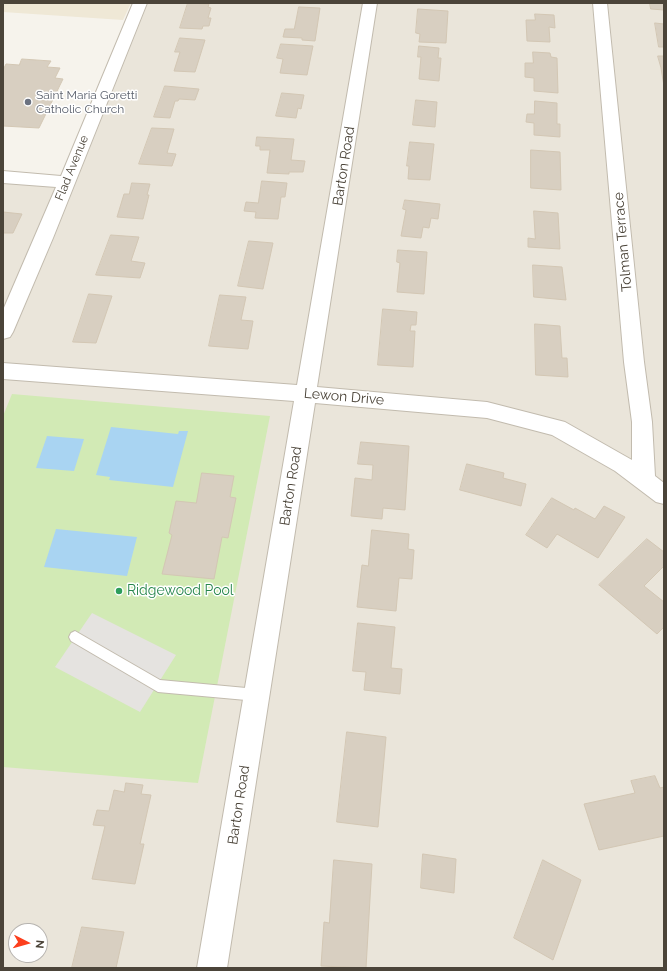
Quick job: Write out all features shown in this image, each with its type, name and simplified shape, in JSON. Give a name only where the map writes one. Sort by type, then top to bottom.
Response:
[{"type":"street","name":"Flad Avenue","points":[[3,332],[140,3]]},
{"type":"street","name":"Barton Road","points":[[212,968],[370,3]]},
{"type":"street","name":"Tolman Terrace","points":[[600,3],[642,422],[644,481]]},
{"type":"street","points":[[3,177],[66,182]]},
{"type":"street","name":"Lewon Drive","points":[[3,371],[306,394],[487,410],[558,428],[623,465],[664,495]]},
{"type":"lane","points":[[75,637],[158,686],[257,695]]},
{"type":"shaded area","points":[[3,3],[131,3],[123,20],[3,12]]},
{"type":"shaded area","points":[[140,3],[664,3],[664,968],[3,968],[3,177],[66,181]]},
{"type":"shaded area","points":[[92,613],[176,655],[140,712],[55,667]]},
{"type":"green space","name":"Ridgewood Pool","points":[[12,394],[270,416],[198,783],[3,767],[3,416]]},
{"type":"water","points":[[111,427],[178,434],[179,431],[188,431],[173,487],[109,480],[110,477],[96,475]]},
{"type":"water","points":[[47,436],[84,439],[74,471],[36,468]]},
{"type":"water","points":[[56,529],[137,537],[127,576],[44,567]]},
{"type":"building","points":[[188,3],[209,4],[208,7],[211,8],[208,18],[211,18],[209,26],[203,26],[202,29],[180,28]]},
{"type":"building","points":[[650,3],[664,3],[664,10],[651,9]]},
{"type":"building","points":[[299,7],[320,8],[315,41],[302,40],[302,38],[283,37],[285,29],[294,29]]},
{"type":"building","points":[[418,9],[448,11],[446,43],[419,42],[420,34],[416,33]]},
{"type":"building","points":[[535,14],[554,15],[555,28],[549,27],[550,42],[527,41],[526,20],[535,20]]},
{"type":"building","points":[[655,23],[664,24],[664,47],[659,47]]},
{"type":"building","points":[[180,38],[205,40],[195,72],[174,71],[180,52],[175,52]]},
{"type":"building","points":[[281,44],[313,46],[307,75],[280,73],[283,59],[277,58]]},
{"type":"building","points":[[419,46],[439,48],[438,58],[441,58],[439,81],[419,79],[421,57],[418,57]]},
{"type":"building","points":[[533,52],[550,53],[551,57],[557,58],[558,93],[534,91],[534,78],[525,77],[525,63],[533,63]]},
{"type":"building","points":[[658,56],[664,56],[664,86],[661,68]]},
{"type":"building","name":"Saint Maria Goretti Catholic Church","points":[[22,59],[51,61],[47,67],[60,68],[55,78],[63,79],[39,128],[3,126],[3,70],[6,64],[19,65]]},
{"type":"building","points":[[165,86],[199,89],[195,100],[179,99],[178,101],[175,101],[170,118],[154,117]]},
{"type":"building","points":[[282,93],[304,95],[301,109],[298,108],[296,118],[276,116]]},
{"type":"building","points":[[416,100],[437,102],[435,127],[413,125]]},
{"type":"building","points":[[535,101],[557,103],[557,124],[560,124],[560,137],[534,135],[534,123],[526,122],[527,114],[534,114]]},
{"type":"building","points":[[152,128],[174,129],[167,153],[176,154],[172,166],[139,164]]},
{"type":"building","points":[[257,137],[294,139],[291,160],[305,161],[303,172],[289,172],[289,174],[267,173],[270,150],[260,150],[260,146],[256,146]]},
{"type":"building","points":[[410,142],[434,144],[430,180],[408,179],[409,166],[407,166]]},
{"type":"building","points":[[531,150],[560,152],[561,190],[531,188]]},
{"type":"building","points":[[262,181],[287,183],[285,197],[281,197],[278,219],[255,218],[256,212],[244,211],[246,202],[258,203]]},
{"type":"building","points":[[132,183],[150,184],[143,219],[117,217],[124,194],[129,194]]},
{"type":"building","points":[[405,200],[440,204],[438,219],[431,218],[429,228],[423,227],[421,238],[401,236],[406,210],[403,209]]},
{"type":"building","points":[[534,211],[558,213],[560,249],[528,247],[528,238],[535,239]]},
{"type":"building","points":[[3,212],[22,214],[13,233],[3,233]]},
{"type":"building","points":[[111,235],[139,237],[131,261],[145,263],[140,278],[96,275]]},
{"type":"building","points":[[249,241],[273,243],[263,289],[238,286]]},
{"type":"building","points":[[398,250],[427,252],[424,294],[397,292],[400,263],[397,262]]},
{"type":"building","points":[[533,265],[562,267],[566,300],[534,297]]},
{"type":"building","points":[[89,294],[112,296],[96,343],[73,342]]},
{"type":"building","points":[[220,295],[246,297],[241,320],[253,321],[248,349],[209,346]]},
{"type":"building","points":[[383,309],[417,312],[416,325],[411,325],[410,331],[415,331],[413,367],[378,365]]},
{"type":"building","points":[[535,324],[560,326],[562,358],[567,358],[568,377],[536,375]]},
{"type":"building","points":[[361,442],[409,446],[405,510],[383,508],[382,519],[351,516],[355,478],[372,480],[373,465],[358,464]]},
{"type":"building","points":[[467,464],[504,473],[503,478],[526,484],[521,506],[460,490]]},
{"type":"building","points":[[202,473],[234,476],[230,497],[236,498],[228,538],[222,537],[214,579],[162,574],[172,535],[169,533],[176,501],[196,503]]},
{"type":"building","points":[[552,498],[595,519],[604,506],[625,517],[598,558],[557,534],[547,548],[526,535]]},
{"type":"building","points":[[372,530],[409,534],[408,549],[414,550],[412,579],[399,578],[396,611],[357,607],[362,565],[368,566]]},
{"type":"building","points":[[647,539],[664,552],[664,566],[644,586],[664,602],[664,627],[657,634],[599,585]]},
{"type":"building","points":[[358,623],[395,627],[391,668],[402,669],[400,694],[364,690],[366,672],[353,671]]},
{"type":"building","points":[[347,732],[386,737],[378,827],[337,822]]},
{"type":"building","points":[[655,776],[660,788],[664,787],[664,836],[599,850],[584,804],[635,793],[631,781]]},
{"type":"building","points":[[126,783],[143,785],[141,794],[151,795],[140,844],[144,844],[135,884],[92,879],[105,826],[93,825],[97,810],[109,811],[114,790],[124,792]]},
{"type":"building","points":[[423,854],[456,859],[454,893],[421,888]]},
{"type":"building","points":[[334,860],[372,864],[366,968],[321,966],[324,922],[329,923]]},
{"type":"building","points":[[543,860],[581,880],[553,960],[514,938]]},
{"type":"building","points":[[82,927],[124,932],[116,968],[72,968]]},
{"type":"place","name":"Saint Maria Goretti Catholic Church","points":[[28,102]]},
{"type":"place","name":"Ridgewood Pool","points":[[119,591]]}]
